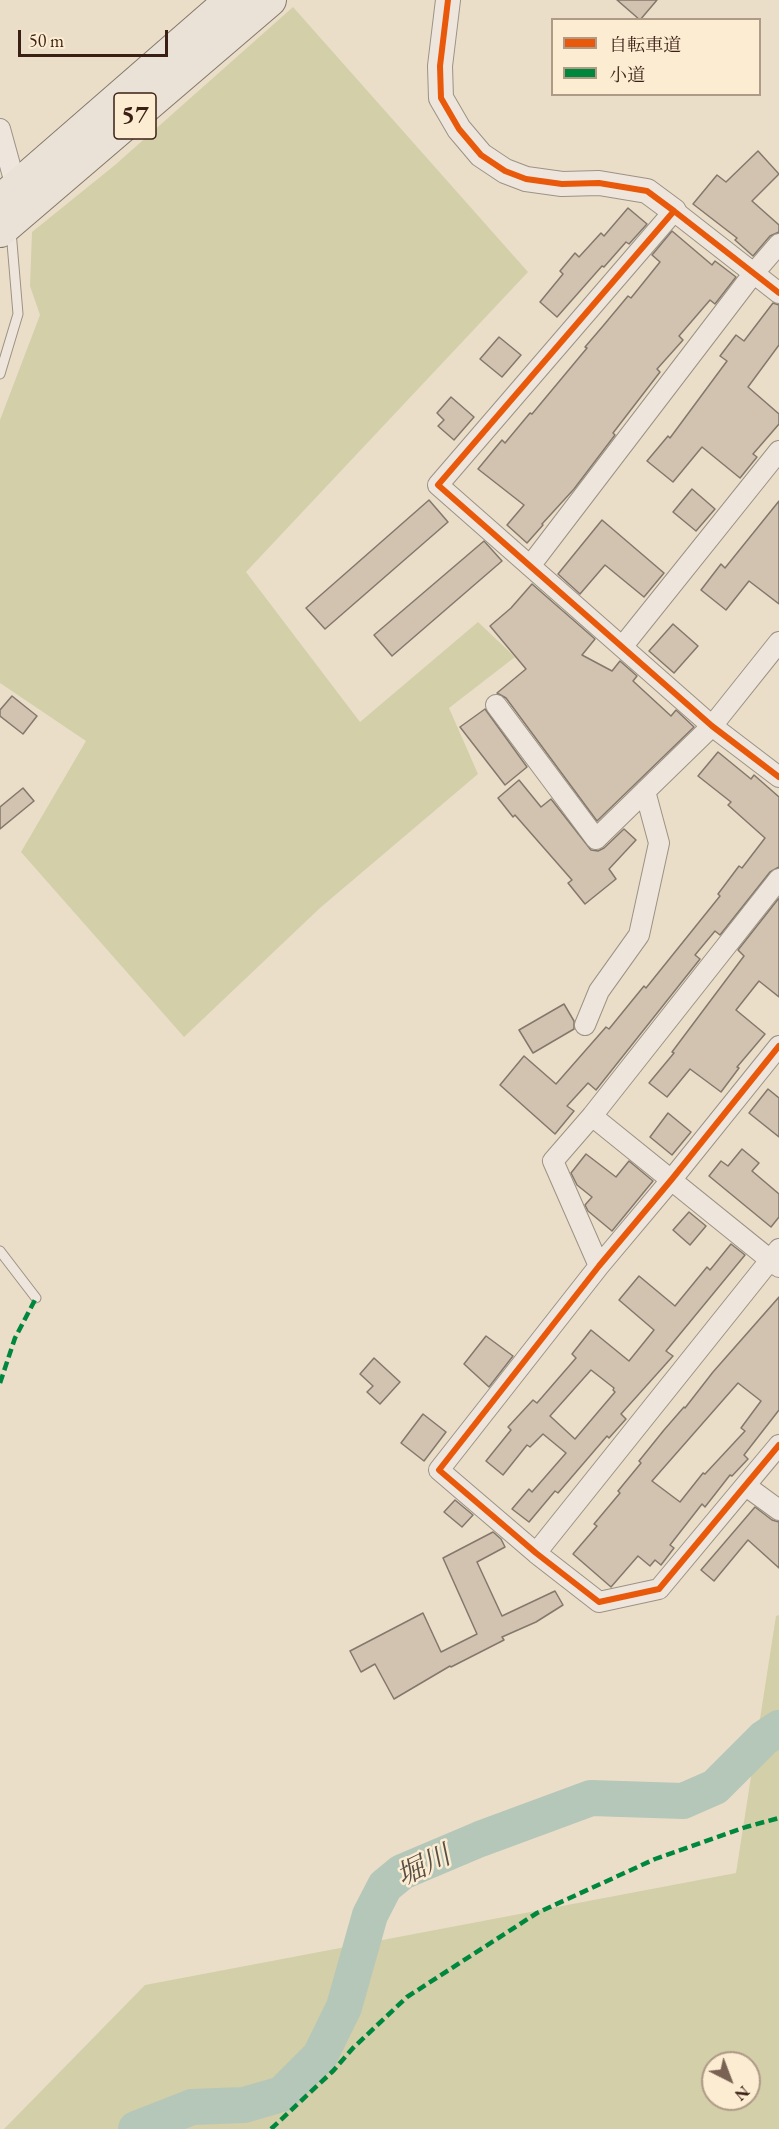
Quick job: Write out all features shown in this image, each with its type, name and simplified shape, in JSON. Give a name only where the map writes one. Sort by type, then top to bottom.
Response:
[{"type":"highway","name":"57","points":[[7,211],[231,0]]},
{"type":"highway","name":"57","points":[[7,211],[270,0]]},
{"type":"street","points":[[448,0],[441,66],[441,98],[459,129],[481,155],[505,171],[526,179],[562,184],[599,183],[647,192],[779,293]]},
{"type":"street","points":[[0,129],[7,211]]},
{"type":"street","points":[[674,211],[438,485],[712,726],[779,777]]},
{"type":"street","points":[[530,566],[753,274],[779,244]]},
{"type":"street","points":[[622,647],[779,451]]},
{"type":"street","points":[[496,705],[596,839],[712,726],[779,642]]},
{"type":"street","points":[[585,1025],[599,991],[639,935],[659,843],[645,791]]},
{"type":"street","points":[[599,1266],[553,1161],[592,1116],[779,879]]},
{"type":"street","points":[[779,1046],[599,1266],[439,1470],[536,1553],[599,1602],[659,1589],[779,1445]]},
{"type":"street","points":[[536,1553],[776,1258],[592,1116]]},
{"type":"street","points":[[746,1486],[779,1510]]},
{"type":"lane","points":[[0,374],[18,314],[7,211]]},
{"type":"lane","points":[[0,1251],[36,1298]]},
{"type":"shaded area","points":[[293,7],[528,272],[246,572],[360,722],[478,622],[515,657],[449,708],[478,774],[320,908],[184,1037],[21,852],[86,741],[0,683],[0,420],[40,315],[30,286],[32,232],[115,165]]},
{"type":"shaded area","points":[[779,1615],[779,2129],[4,2129],[145,1985],[736,1873],[776,1616]]},
{"type":"building","points":[[617,0],[657,0],[642,18],[638,18]]},
{"type":"building","points":[[758,151],[779,174],[752,201],[779,225],[779,232],[770,236],[753,256],[735,240],[737,238],[693,204],[717,175],[726,182]]},
{"type":"building","points":[[628,208],[647,224],[629,244],[626,242],[604,267],[602,266],[557,317],[540,302],[563,274],[560,271],[575,253],[579,257],[601,233],[604,236]]},
{"type":"building","points":[[672,231],[712,265],[715,261],[736,277],[715,304],[710,300],[679,336],[683,340],[657,369],[660,372],[613,433],[615,435],[574,489],[527,543],[507,525],[524,505],[478,469],[502,440],[505,443],[530,413],[532,414],[628,296],[631,298],[660,262],[652,255]]},
{"type":"building","points":[[773,303],[779,305],[779,345],[748,387],[779,414],[779,424],[753,454],[757,457],[740,478],[702,447],[673,482],[647,461],[668,436],[670,438],[727,361],[720,356],[736,335],[744,341]]},
{"type":"building","points":[[499,337],[521,355],[502,377],[480,359]]},
{"type":"building","points":[[451,397],[474,417],[454,440],[438,426],[444,420],[437,413]]},
{"type":"building","points":[[692,489],[715,509],[696,531],[673,512]]},
{"type":"building","points":[[429,500],[448,522],[325,629],[306,608]]},
{"type":"building","points":[[779,501],[779,604],[749,581],[726,610],[701,590],[721,564],[725,568]]},
{"type":"building","points":[[602,520],[664,573],[644,597],[605,565],[580,594],[558,574]]},
{"type":"building","points":[[484,541],[502,561],[392,656],[374,635]]},
{"type":"building","points":[[532,584],[595,639],[582,655],[612,671],[620,661],[637,676],[633,681],[671,716],[676,710],[694,727],[597,821],[506,698],[497,693],[526,669],[490,626],[511,608]]},
{"type":"building","points":[[673,624],[698,646],[674,673],[649,651]]},
{"type":"building","points":[[12,696],[37,716],[23,734],[0,716],[0,710]]},
{"type":"building","points":[[485,709],[527,767],[505,785],[460,727]]},
{"type":"building","points":[[718,752],[751,779],[754,775],[779,797],[779,867],[770,872],[720,935],[715,931],[695,955],[700,959],[596,1090],[588,1083],[567,1106],[574,1111],[555,1134],[500,1085],[524,1056],[556,1084],[606,1027],[609,1029],[644,986],[646,988],[720,896],[718,894],[739,866],[742,868],[765,838],[728,805],[731,802],[698,776]]},
{"type":"building","points":[[519,780],[541,807],[551,799],[591,850],[598,851],[604,848],[624,829],[636,840],[609,869],[616,879],[585,904],[568,883],[572,880],[498,798]]},
{"type":"building","points":[[23,788],[34,801],[0,829],[0,807]]},
{"type":"building","points":[[779,898],[779,997],[759,981],[736,1010],[765,1034],[737,1067],[739,1068],[721,1092],[690,1069],[667,1097],[649,1083],[674,1053],[672,1052],[744,956],[738,950]]},
{"type":"building","points":[[564,1004],[574,1021],[574,1029],[533,1053],[519,1030]]},
{"type":"building","points":[[768,1089],[779,1098],[779,1137],[749,1113]]},
{"type":"building","points":[[668,1113],[691,1132],[672,1155],[650,1137]]},
{"type":"building","points":[[742,1149],[759,1163],[752,1171],[779,1194],[779,1217],[771,1227],[709,1176],[721,1161],[728,1166]]},
{"type":"building","points":[[586,1154],[616,1177],[629,1161],[653,1181],[612,1231],[588,1211],[585,1205],[592,1197],[577,1185],[571,1173]]},
{"type":"building","points":[[689,1212],[706,1226],[690,1245],[673,1230]]},
{"type":"building","points":[[731,1244],[745,1255],[666,1351],[673,1356],[621,1414],[626,1419],[609,1438],[607,1436],[558,1493],[555,1491],[529,1522],[512,1509],[529,1489],[532,1492],[566,1453],[543,1434],[530,1447],[527,1445],[503,1475],[486,1461],[511,1430],[508,1427],[533,1400],[537,1403],[576,1358],[572,1354],[591,1330],[629,1361],[654,1330],[619,1300],[639,1276],[675,1306],[707,1267],[710,1270]],"holes":[[[591,1370],[614,1388],[615,1392],[575,1439],[550,1416]]]},
{"type":"building","points":[[779,1297],[779,1410],[744,1455],[748,1459],[732,1476],[730,1475],[705,1507],[702,1504],[670,1545],[674,1548],[661,1565],[655,1560],[650,1566],[638,1556],[611,1587],[573,1554],[597,1526],[594,1524],[620,1493],[618,1491],[641,1463],[639,1461]],"holes":[[[738,1383],[761,1401],[741,1428],[745,1431],[705,1474],[703,1473],[680,1502],[652,1481]]]},
{"type":"building","points":[[486,1336],[513,1356],[489,1387],[464,1364]]},
{"type":"building","points":[[374,1358],[400,1382],[380,1404],[367,1392],[373,1386],[360,1374]]},
{"type":"building","points":[[423,1414],[446,1432],[424,1461],[401,1443]]},
{"type":"building","points":[[455,1500],[473,1515],[462,1527],[444,1512]]},
{"type":"building","points":[[755,1507],[772,1520],[779,1522],[779,1568],[748,1540],[714,1581],[701,1570]]},
{"type":"building","points":[[493,1532],[501,1539],[505,1547],[477,1562],[502,1616],[555,1591],[563,1605],[536,1622],[502,1637],[504,1640],[450,1666],[394,1699],[375,1664],[361,1672],[350,1651],[423,1613],[441,1652],[477,1634],[443,1558]]},
{"type":"waterway","name":"堀川","points":[[136,2129],[192,2107],[244,2105],[282,2094],[320,2056],[344,2007],[370,1915],[385,1886],[402,1872],[480,1839],[591,1798],[683,1801],[715,1787],[764,1738],[779,1728]]},
{"type":"marked path","points":[[0,1383],[15,1338],[36,1298]]},
{"type":"marked path","points":[[271,2129],[407,1997],[537,1913],[655,1859],[746,1827],[779,1818]]},
{"type":"cycle path","points":[[448,0],[440,66],[441,98],[459,129],[481,155],[505,171],[526,179],[562,184],[599,183],[647,191],[674,211]]},
{"type":"cycle path","points":[[779,293],[674,211],[438,485],[712,726],[779,777]]},
{"type":"cycle path","points":[[779,1046],[599,1266],[439,1470],[536,1553],[599,1602],[659,1589],[779,1445]]}]
